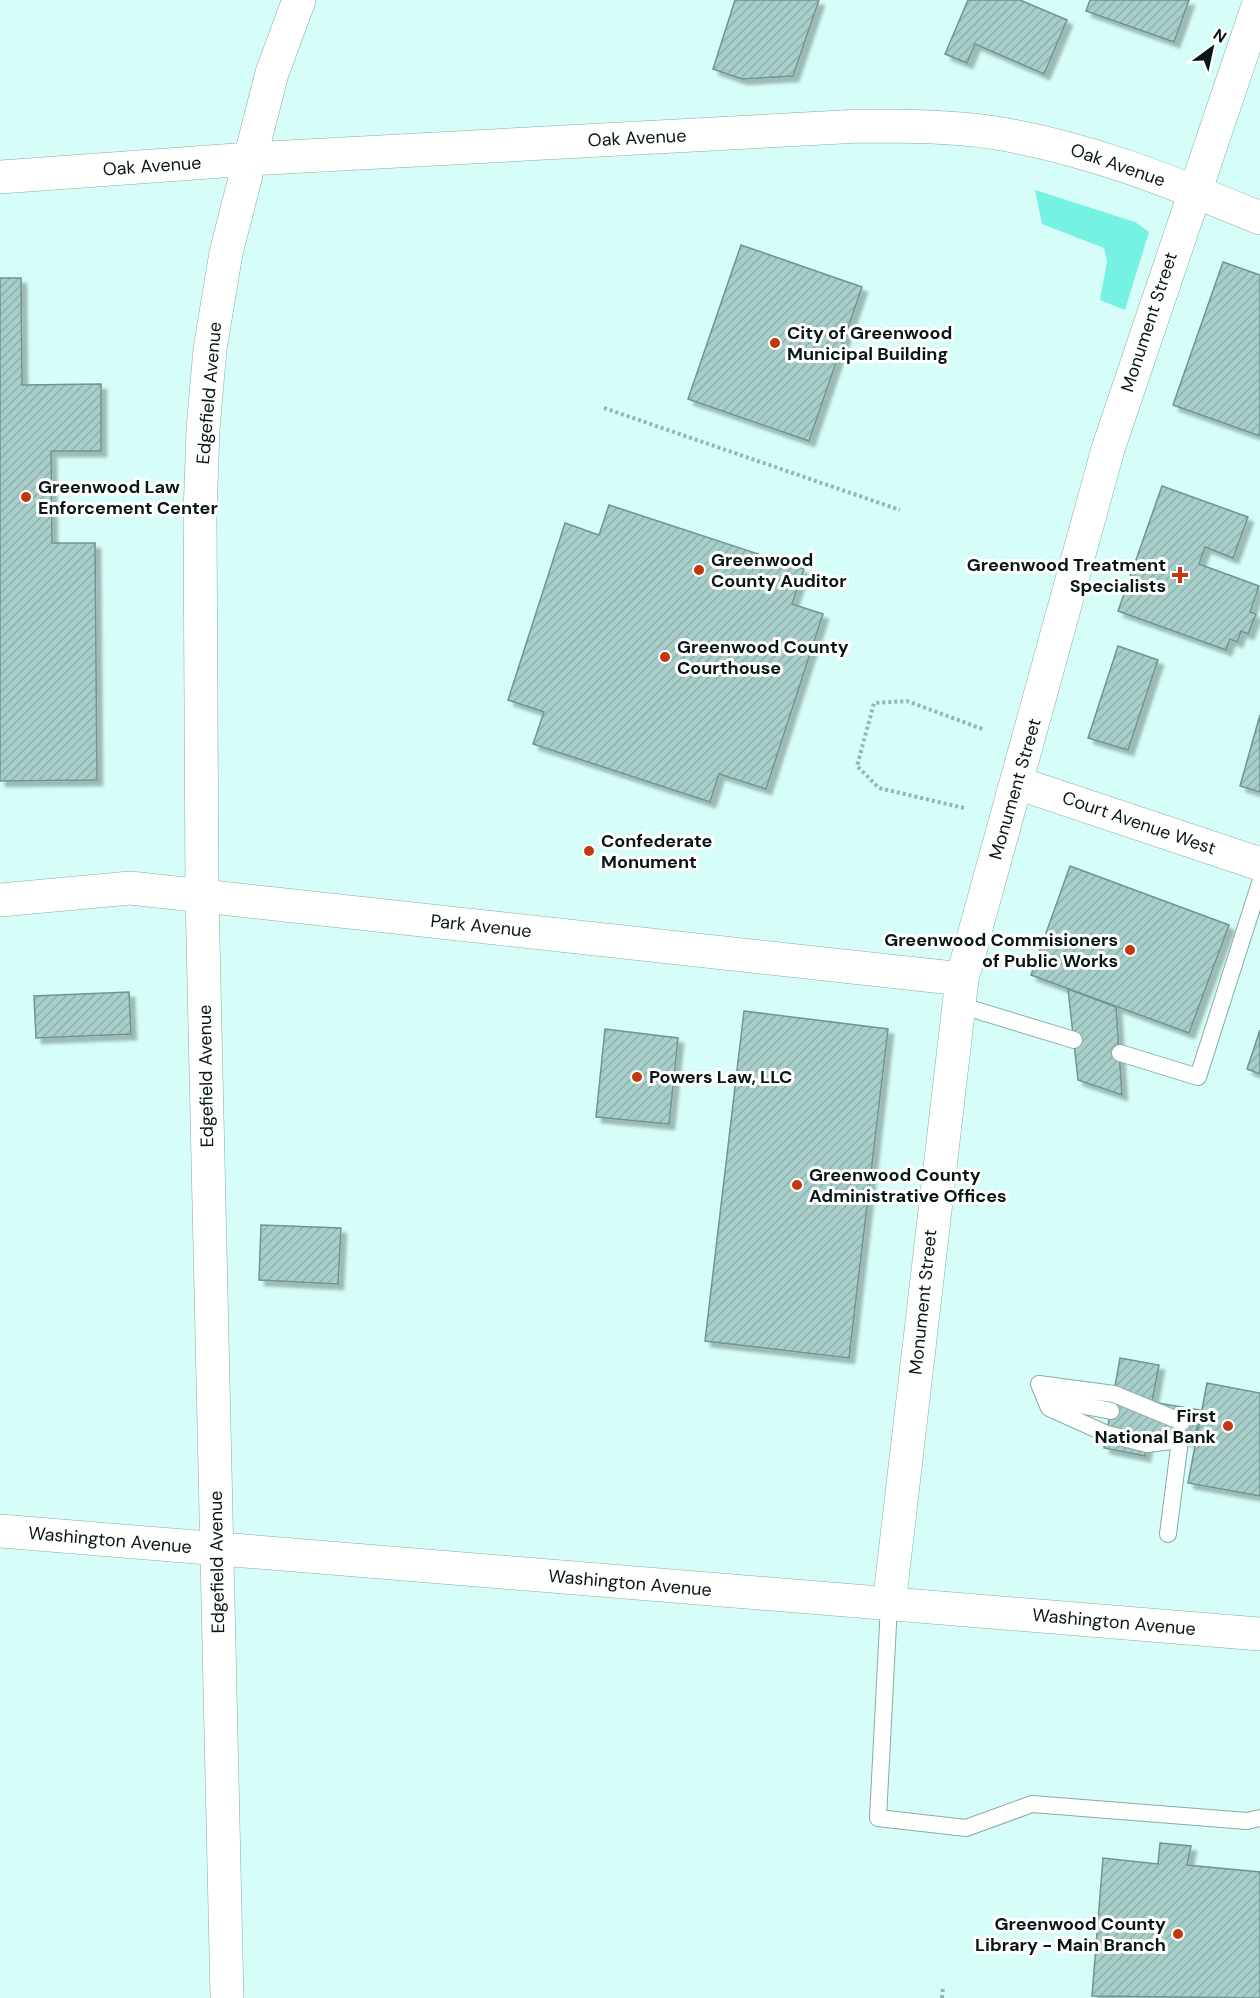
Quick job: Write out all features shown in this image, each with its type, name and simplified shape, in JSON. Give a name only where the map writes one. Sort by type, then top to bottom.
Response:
[{"type":"street","name":"Edgefield Avenue","points":[[227,1998],[202,895],[200,515],[203,429],[210,349],[226,253],[272,73],[299,0]]},
{"type":"street","name":"Monument Street","points":[[889,1605],[960,992],[1108,449],[1193,191],[1260,0]]},
{"type":"street","name":"Oak Avenue","points":[[0,177],[250,159],[860,126],[921,126],[995,133],[1061,146],[1112,160],[1260,218]]},
{"type":"street","name":"Court Avenue West","points":[[1017,783],[1260,864]]},
{"type":"street","name":"Park Avenue","points":[[0,900],[130,888],[202,895],[960,992]]},
{"type":"street","name":"Washington Avenue","points":[[0,1531],[1260,1634]]},
{"type":"lane","points":[[1120,1053],[1198,1077],[1260,884]]},
{"type":"lane","points":[[960,992],[1074,1040]]},
{"type":"lane","points":[[1039,1384],[1049,1408],[1107,1434],[1147,1444],[1180,1440],[1168,1534]]},
{"type":"lane","points":[[1039,1384],[1045,1392],[1069,1402],[1111,1411]]},
{"type":"lane","points":[[1039,1384],[1114,1394],[1182,1422]]},
{"type":"lane","points":[[889,1605],[878,1818],[966,1828],[1032,1804],[1247,1821],[1260,1818]]},
{"type":"path","points":[[604,408],[900,510]]},
{"type":"path","points":[[964,808],[879,788],[857,766],[874,703],[907,701],[985,730]]},
{"type":"path","points":[[942,1998],[943,1986]]},
{"type":"shaded area","points":[[1035,190],[1135,222],[1149,232],[1125,310],[1100,300],[1107,261],[1104,248],[1042,224]]},
{"type":"building","points":[[735,0],[819,0],[793,76],[742,79],[713,69]]},
{"type":"building","points":[[968,0],[1020,0],[1067,20],[1044,74],[975,44],[967,63],[945,54]]},
{"type":"building","points":[[1090,0],[1189,0],[1174,42],[1086,11]]},
{"type":"building","name":"City of Greenwood Municipal Building","points":[[741,245],[862,287],[809,441],[688,399]]},
{"type":"building","points":[[1223,262],[1260,275],[1260,436],[1173,405]]},
{"type":"building","name":"Greenwood Law Enforcement Center","points":[[0,278],[21,278],[22,385],[101,384],[101,451],[51,451],[52,543],[95,543],[97,780],[0,781]]},
{"type":"building","name":"Greenwood Treatment Specialists","points":[[1162,486],[1248,517],[1233,558],[1205,547],[1199,564],[1259,586],[1250,612],[1256,614],[1248,634],[1241,631],[1237,642],[1230,639],[1226,650],[1118,611]]},
{"type":"building","name":"Greenwood County Courthouse","points":[[609,505],[804,569],[792,604],[823,614],[766,789],[719,774],[710,802],[533,744],[544,712],[508,700],[565,523],[599,535]]},
{"type":"building","points":[[1118,646],[1158,660],[1128,750],[1088,738]]},
{"type":"building","points":[[1260,715],[1260,792],[1240,786]]},
{"type":"building","name":"Greenwood Commisioners of Public Works","points":[[1070,866],[1229,925],[1189,1033],[1031,975]]},
{"type":"building","points":[[1068,989],[1116,1007],[1122,1095],[1078,1080]]},
{"type":"building","points":[[129,992],[131,1034],[36,1038],[34,996]]},
{"type":"building","name":"Greenwood County Administrative Offices","points":[[744,1011],[888,1029],[849,1358],[705,1341]]},
{"type":"building","name":"Powers Law, LLC","points":[[605,1029],[678,1038],[669,1124],[596,1117]]},
{"type":"building","points":[[1260,1030],[1260,1074],[1247,1069]]},
{"type":"building","points":[[261,1225],[341,1228],[338,1284],[259,1280]]},
{"type":"building","points":[[1120,1358],[1159,1365],[1152,1402],[1200,1410],[1194,1442],[1149,1434],[1145,1456],[1104,1448]]},
{"type":"building","name":"First National Bank","points":[[1207,1383],[1260,1393],[1260,1496],[1188,1483]]},
{"type":"building","name":"Greenwood County Library - Main Branch","points":[[1160,1843],[1191,1846],[1187,1865],[1260,1872],[1260,1998],[1092,1996],[1103,1858],[1158,1864]]},
{"type":"place","name":"City of Greenwood Municipal Building","points":[[775,343]]},
{"type":"place","name":"Greenwood Law Enforcement Center","points":[[26,497]]},
{"type":"place","name":"Greenwood County Auditor","points":[[699,570]]},
{"type":"place","name":"Greenwood Treatment Specialists","points":[[1180,575]]},
{"type":"place","name":"Greenwood County Courthouse","points":[[665,657]]},
{"type":"place","name":"Confederate Monument","points":[[589,851]]},
{"type":"place","name":"Greenwood Commisioners of Public Works","points":[[1130,950]]},
{"type":"place","name":"Powers Law, LLC","points":[[637,1077]]},
{"type":"place","name":"Greenwood County Administrative Offices","points":[[797,1185]]},
{"type":"place","name":"First National Bank","points":[[1228,1426]]},
{"type":"place","name":"Greenwood County Library - Main Branch","points":[[1178,1934]]}]
